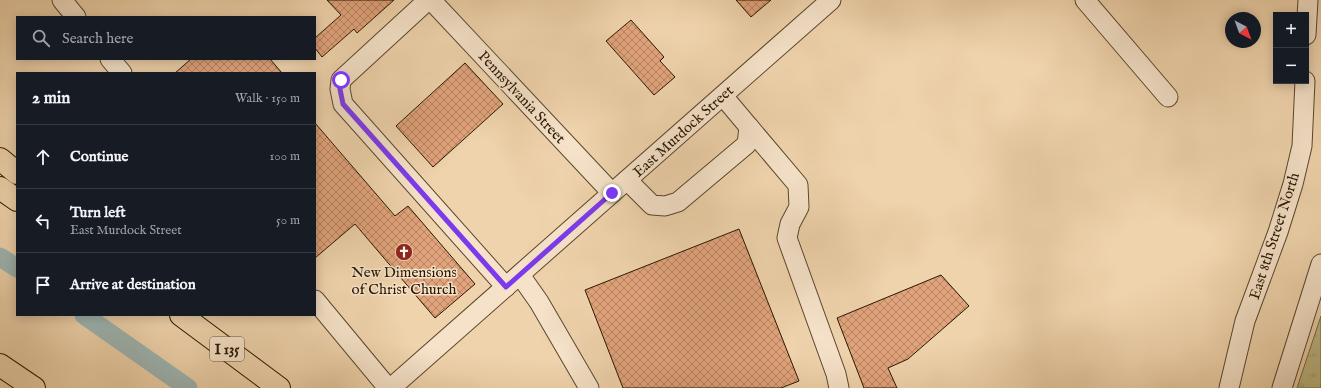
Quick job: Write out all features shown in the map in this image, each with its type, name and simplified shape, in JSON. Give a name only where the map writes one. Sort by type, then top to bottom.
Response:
[{"type":"highway","points":[[0,159],[16,172]]},
{"type":"highway","points":[[0,188],[16,199]]},
{"type":"highway","name":"I 135","points":[[182,316],[278,387]]},
{"type":"highway","points":[[2,367],[34,388]]},
{"type":"street","points":[[62,0],[75,16]]},
{"type":"street","points":[[430,0],[341,80],[340,89],[343,104],[513,281],[539,302],[589,388]]},
{"type":"street","name":"Pennsylvania Street","points":[[430,0],[612,193]]},
{"type":"street","name":"East Murdock Street","points":[[390,388],[831,0]]},
{"type":"street","points":[[1085,0],[1168,97]]},
{"type":"street","points":[[1307,12],[1308,0]]},
{"type":"street","points":[[111,60],[121,72]]},
{"type":"street","name":"East 8th Street North","points":[[1229,388],[1245,321],[1278,232],[1293,184],[1302,146],[1305,84]]},
{"type":"street","points":[[723,96],[748,135],[798,185],[799,207],[790,224],[787,238],[836,374],[839,388]]},
{"type":"street","points":[[627,180],[652,205],[665,206],[678,202],[748,135]]},
{"type":"street","points":[[1282,388],[1321,264]]},
{"type":"street","points":[[316,301],[390,388]]},
{"type":"green space","points":[[1321,316],[1321,388],[1297,388]]},
{"type":"building","points":[[327,0],[394,0],[357,33],[354,29],[322,57],[316,49],[316,37],[341,15]]},
{"type":"building","points":[[736,0],[771,0],[751,17]]},
{"type":"building","points":[[631,20],[664,57],[660,61],[675,77],[654,95],[606,41]]},
{"type":"building","points":[[190,60],[271,60],[281,72],[176,72]]},
{"type":"building","points":[[465,63],[503,104],[433,167],[396,126]]},
{"type":"building","points":[[316,124],[395,216],[408,206],[475,284],[435,318],[355,224],[316,257]]},
{"type":"building","points":[[739,229],[799,381],[781,388],[623,388],[585,290]]},
{"type":"building","points":[[941,275],[969,306],[908,359],[888,368],[897,388],[864,388],[837,318]]},
{"type":"waterway","points":[[0,257],[16,267]]},
{"type":"waterway","points":[[85,316],[188,388]]},
{"type":"place","name":"New Dimensions of Christ Church","points":[[404,252]]},
{"type":"route","points":[[341,80],[340,89],[343,104],[506,287],[612,193]]}]
